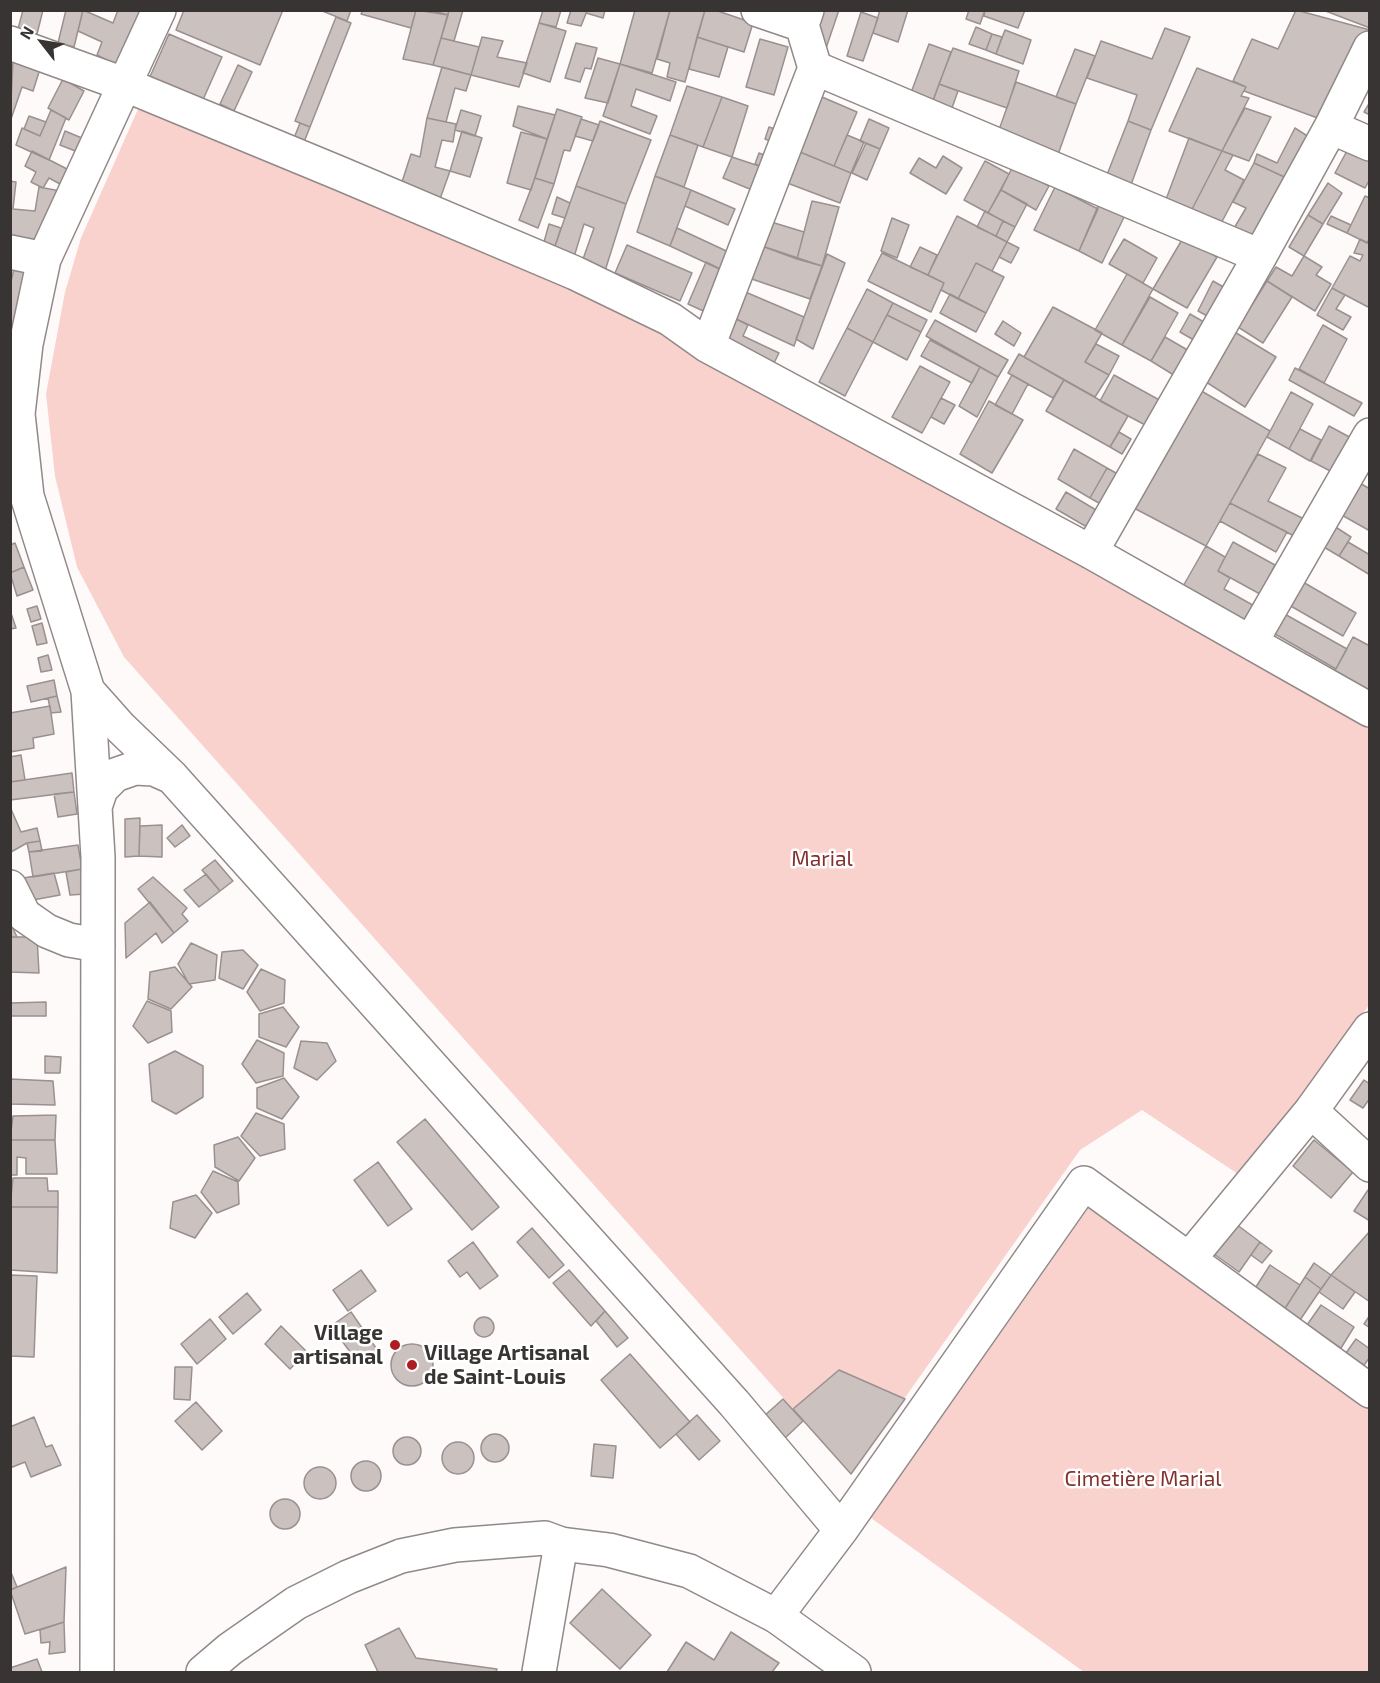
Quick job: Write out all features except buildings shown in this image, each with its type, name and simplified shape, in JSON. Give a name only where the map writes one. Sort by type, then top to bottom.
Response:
[{"type":"main road","points":[[98,1672],[100,1291],[98,856],[88,691],[27,496],[18,414],[20,378],[44,259],[159,10]]},
{"type":"main road","points":[[708,346],[815,68],[804,18],[758,10]]},
{"type":"main road","points":[[10,43],[126,85],[575,273],[670,319],[708,346],[1091,552],[1370,710]]},
{"type":"main road","points":[[1091,552],[1260,256],[1331,127],[1370,48]]},
{"type":"main road","points":[[815,68],[1260,256]]},
{"type":"main road","points":[[1331,127],[1370,144]]},
{"type":"main road","points":[[10,252],[44,259]]},
{"type":"main road","points":[[1251,642],[1370,435]]},
{"type":"main road","points":[[88,691],[120,727],[172,777],[726,1394],[841,1530]]},
{"type":"main road","points":[[95,807],[101,789],[115,775],[135,768],[154,769],[172,777]]},
{"type":"main road","points":[[10,887],[24,915],[47,931],[69,940],[98,945]]},
{"type":"main road","points":[[1189,1258],[1311,1111],[1370,1029]]},
{"type":"main road","points":[[1311,1111],[1370,1165]]},
{"type":"main road","points":[[776,1616],[841,1530],[1084,1184],[1370,1391]]},
{"type":"main road","points":[[203,1672],[230,1649],[296,1603],[348,1577],[401,1556],[455,1545],[545,1538],[561,1544],[609,1550],[689,1571],[776,1616],[854,1672]]},
{"type":"main road","points":[[539,1672],[561,1544]]},
{"type":"green space","name":"Marial","points":[[139,107],[603,303],[1369,716],[1369,1005],[1244,1178],[1142,1110],[1080,1150],[851,1474],[124,657],[77,567],[55,476],[46,394],[65,292],[81,238]]},
{"type":"green space","name":"Cimetière Marial","points":[[1090,1206],[1369,1409],[1369,1672],[1084,1672],[871,1518]]},
{"type":"place","name":"Village artisanal","points":[[395,1345]]},
{"type":"place","name":"Village Artisanal de Saint-Louis","points":[[412,1365]]}]
